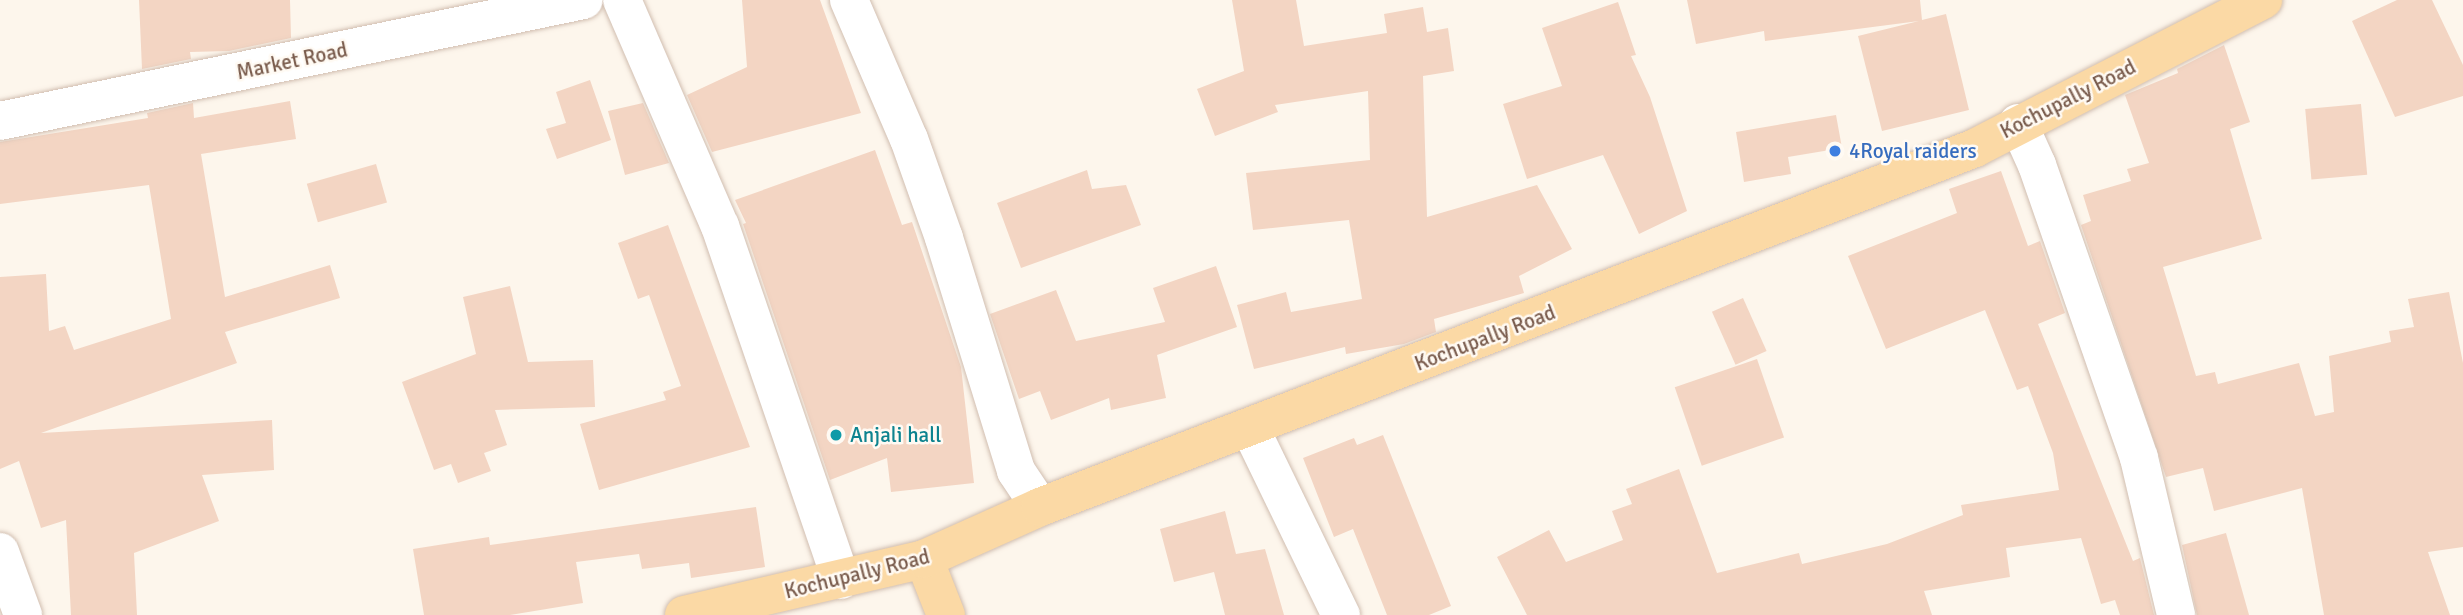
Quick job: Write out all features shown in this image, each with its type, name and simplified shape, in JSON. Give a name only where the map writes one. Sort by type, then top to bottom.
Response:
[{"type":"main road","name":"Kochupally Road","points":[[684,615],[924,559],[1040,507],[1251,430],[1975,148],[2018,123],[2263,0]]},
{"type":"main road","points":[[924,559],[946,615]]},
{"type":"street","name":"Market Road","points":[[0,121],[584,0]]},
{"type":"street","points":[[622,0],[720,226],[841,580]]},
{"type":"street","points":[[849,0],[936,213],[1016,471],[1040,507]]},
{"type":"street","points":[[2018,123],[2037,165],[2139,458],[2176,615]]},
{"type":"street","points":[[1251,430],[1341,615]]},
{"type":"street","points":[[0,552],[23,615]]},
{"type":"building","points":[[139,0],[290,0],[291,38],[229,51],[190,52],[191,59],[142,69]]},
{"type":"building","points":[[742,0],[820,0],[861,113],[712,152],[687,95],[747,67]]},
{"type":"building","points":[[1232,0],[1296,0],[1304,46],[1387,33],[1384,14],[1423,7],[1427,32],[1448,28],[1454,71],[1423,76],[1427,217],[1537,185],[1572,249],[1519,276],[1524,293],[1434,319],[1436,332],[1404,344],[1346,354],[1345,347],[1254,369],[1237,305],[1286,292],[1291,312],[1362,299],[1349,220],[1253,230],[1246,173],[1370,160],[1368,91],[1275,105],[1278,112],[1215,136],[1197,89],[1244,71]]},
{"type":"building","points":[[1687,0],[1920,0],[1922,20],[1946,14],[1969,110],[1882,131],[1858,36],[1919,21],[1765,41],[1764,31],[1696,44]]},
{"type":"building","points":[[2397,0],[2432,0],[2463,65],[2463,96],[2395,117],[2352,21]]},
{"type":"building","points":[[1618,2],[1636,55],[1631,56],[1650,97],[1687,211],[1639,234],[1603,155],[1527,179],[1503,104],[1562,86],[1542,28]]},
{"type":"building","points":[[2224,45],[2250,122],[2230,129],[2262,239],[2163,267],[2196,376],[2215,372],[2218,384],[2299,363],[2315,416],[2334,412],[2329,356],[2391,342],[2389,331],[2414,327],[2408,299],[2449,292],[2463,363],[2463,547],[2428,552],[2450,615],[2324,615],[2302,488],[2214,511],[2203,468],[2166,477],[2081,225],[2091,221],[2083,195],[2131,181],[2127,169],[2149,163],[2125,95],[2178,73],[2177,69]]},
{"type":"building","points":[[590,80],[611,140],[557,159],[546,129],[566,123],[556,92]]},
{"type":"building","points":[[290,101],[296,139],[201,154],[225,297],[330,265],[340,298],[225,332],[237,363],[41,433],[272,420],[274,470],[202,475],[219,521],[134,553],[137,615],[71,615],[66,520],[41,528],[19,461],[0,469],[0,277],[46,274],[49,331],[65,326],[74,350],[171,319],[149,185],[0,204],[0,142],[148,118],[147,113],[193,103],[194,118]]},
{"type":"building","points":[[643,103],[669,163],[625,175],[608,111]]},
{"type":"building","points":[[2361,104],[2367,175],[2311,180],[2305,109]]},
{"type":"building","points":[[1836,115],[1842,148],[1788,157],[1791,174],[1744,182],[1736,132]]},
{"type":"building","points":[[875,150],[902,225],[912,222],[961,367],[974,483],[891,492],[887,458],[830,480],[743,224],[746,223],[735,200]]},
{"type":"building","points":[[376,164],[387,202],[318,222],[307,184]]},
{"type":"building","points":[[1087,170],[1092,189],[1126,185],[1141,225],[1021,268],[997,203]]},
{"type":"building","points":[[2001,171],[2028,246],[2040,241],[2065,313],[2038,324],[2133,561],[2140,558],[2154,615],[2120,615],[2115,600],[2101,604],[2081,538],[2006,548],[2010,577],[1924,591],[1932,615],[1527,615],[1497,557],[1549,530],[1566,562],[1623,540],[1612,511],[1632,504],[1626,489],[1679,469],[1717,573],[1799,553],[1802,564],[1887,544],[1963,515],[1961,505],[2059,490],[2053,453],[2028,386],[2017,390],[1985,310],[1886,349],[1848,256],[1957,213],[1949,189]]},
{"type":"building","points":[[668,225],[750,447],[599,490],[580,424],[666,400],[663,392],[681,386],[649,295],[638,299],[618,243]]},
{"type":"building","points":[[1216,266],[1237,327],[1157,355],[1166,398],[1111,410],[1109,398],[1051,420],[1040,391],[1019,399],[990,314],[1056,290],[1076,341],[1165,322],[1153,288]]},
{"type":"building","points":[[510,286],[528,362],[593,360],[595,407],[495,410],[507,445],[484,453],[491,471],[458,483],[451,464],[434,470],[402,382],[476,354],[463,297]]},
{"type":"building","points":[[1743,298],[1767,351],[1736,365],[1712,312]]},
{"type":"building","points":[[1757,359],[1784,437],[1702,466],[1675,387]]},
{"type":"building","points":[[1383,435],[1451,606],[1429,615],[1387,615],[1353,529],[1334,537],[1303,458],[1354,438],[1357,445]]},
{"type":"building","points":[[756,507],[765,567],[691,578],[689,563],[642,569],[639,554],[576,562],[583,603],[510,615],[424,615],[413,549],[489,537],[490,545]]},
{"type":"building","points":[[1225,511],[1236,554],[1265,549],[1284,615],[1225,615],[1214,572],[1174,582],[1160,529]]},
{"type":"building","points":[[2226,533],[2249,615],[2197,615],[2182,545]]},
{"type":"place","name":"4Royal raiders","points":[[1835,151]]},
{"type":"place","name":"Anjali hall","points":[[836,435]]}]
